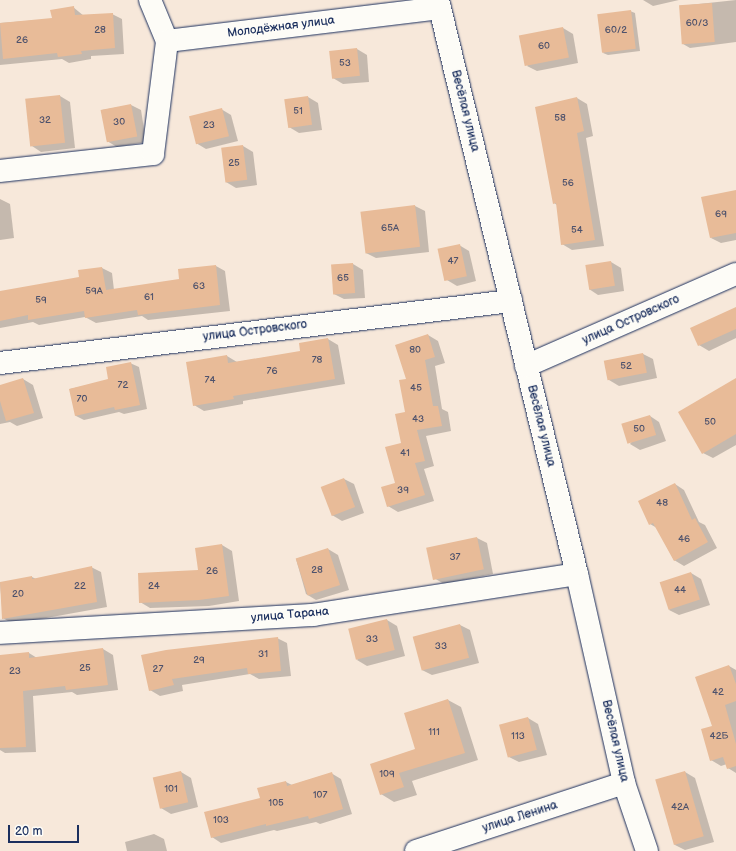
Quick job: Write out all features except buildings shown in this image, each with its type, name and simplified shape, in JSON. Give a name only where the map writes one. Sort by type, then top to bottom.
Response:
[{"type":"street","points":[[0,171],[153,154],[167,41],[150,0]]},
{"type":"street","name":"Молодёжная улица","points":[[167,41],[439,4]]},
{"type":"street","name":"Весёлая улица","points":[[439,4],[577,574],[624,783],[647,851]]},
{"type":"street","name":"улица Островского","points":[[526,366],[736,274]]},
{"type":"street","name":"улица Островского","points":[[0,363],[511,301]]},
{"type":"street","name":"улица Тарана","points":[[0,633],[313,615],[577,574]]},
{"type":"street","name":"улица Ленина","points":[[416,851],[624,783]]}]
